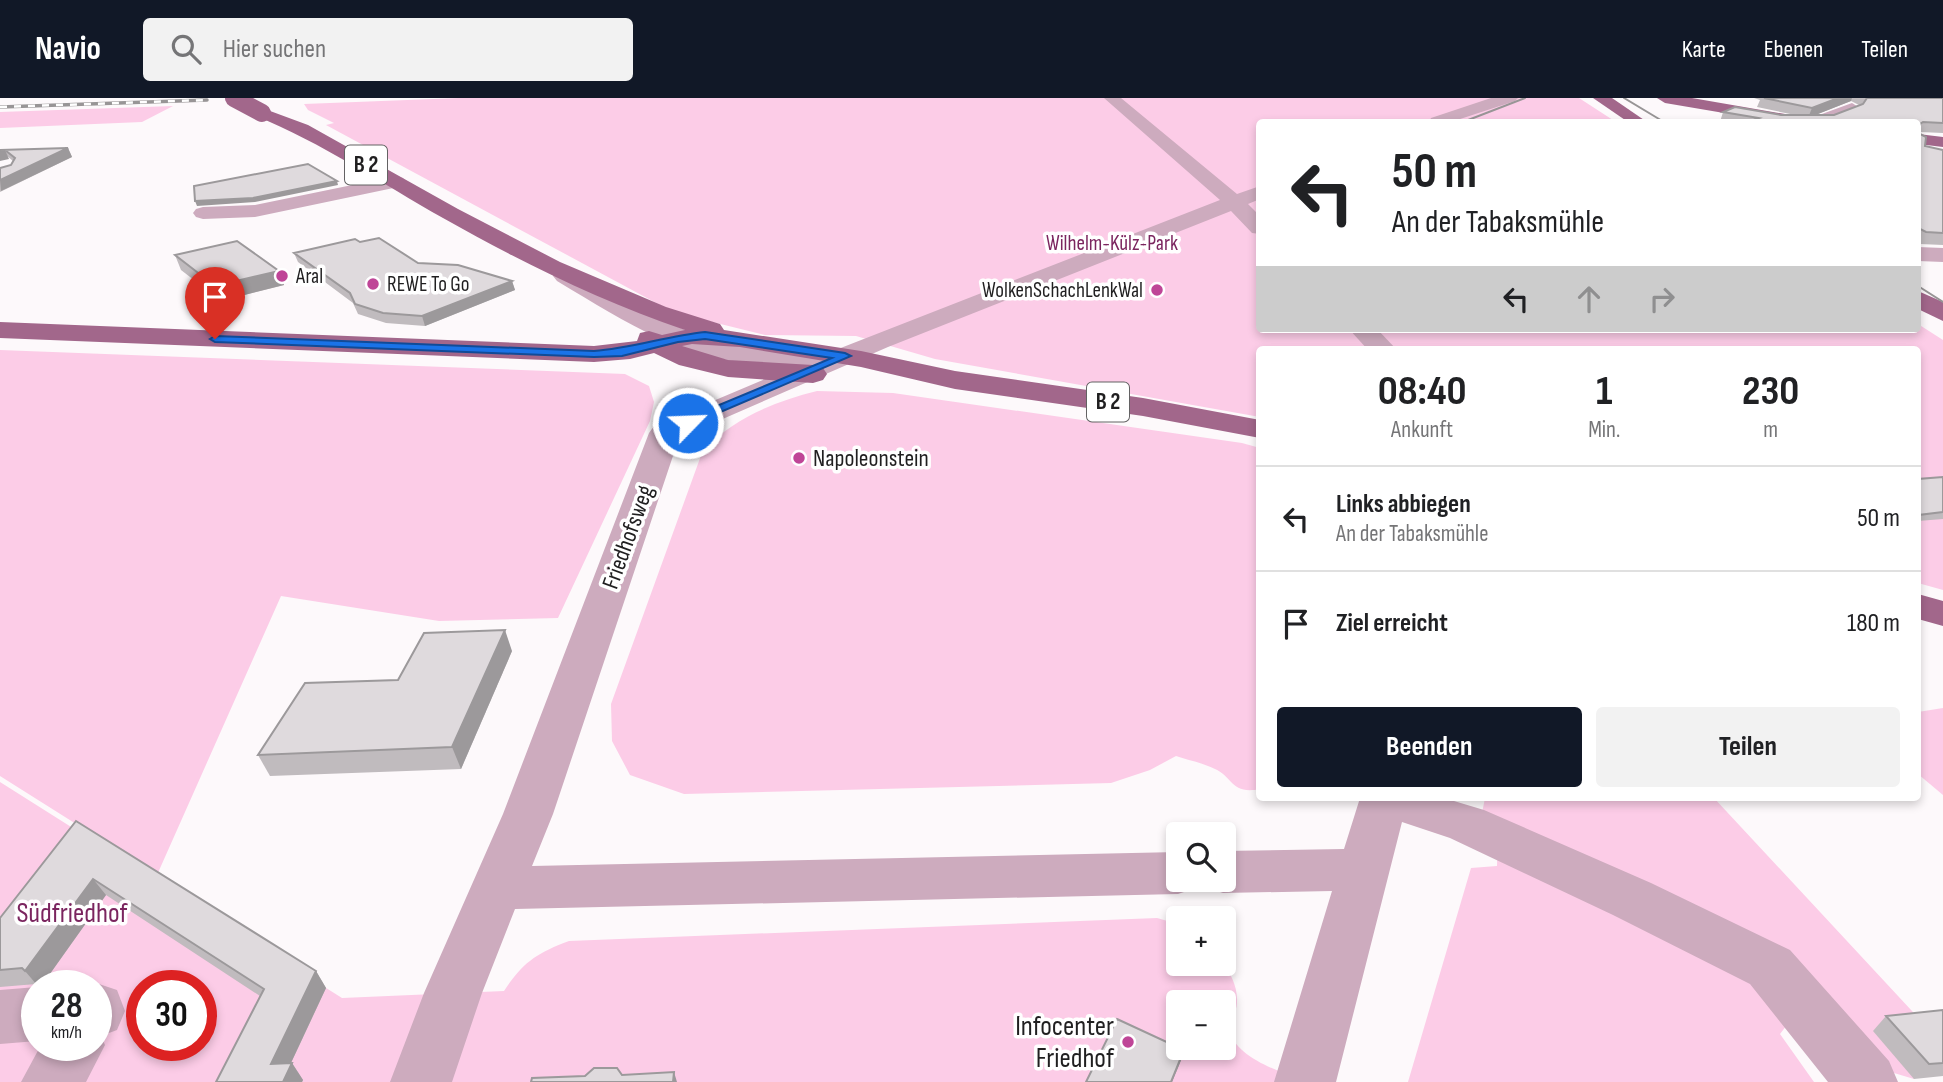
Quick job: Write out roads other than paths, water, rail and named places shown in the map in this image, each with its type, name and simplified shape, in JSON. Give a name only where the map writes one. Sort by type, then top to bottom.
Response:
[{"type":"main road","name":"B 2","points":[[234,98],[283,111],[301,124],[302,129]]},
{"type":"main road","points":[[1601,98],[1634,119]]},
{"type":"main road","name":"B 2","points":[[261,105],[667,333],[740,339],[845,356],[955,380],[1130,405],[1256,428]]},
{"type":"main road","points":[[1662,107],[1725,109],[1784,119]]},
{"type":"main road","points":[[1921,139],[1943,142]]},
{"type":"main road","points":[[1921,274],[1943,288]]},
{"type":"main road","points":[[1921,300],[1943,313]]},
{"type":"main road","points":[[0,330],[587,354],[622,352],[667,333]]},
{"type":"main road","name":"B 2","points":[[667,333],[679,358],[709,366],[805,374],[955,380]]},
{"type":"main road","points":[[1921,607],[1943,614]]},
{"type":"street","points":[[1112,98],[1256,224]]},
{"type":"street","points":[[1445,119],[1495,98]]},
{"type":"street","points":[[1479,106],[1510,98]]},
{"type":"street","points":[[1479,106],[1525,98]]},
{"type":"street","points":[[1824,119],[1852,108]]},
{"type":"street","points":[[203,213],[255,211],[396,182]]},
{"type":"street","name":"Friedhofsweg","points":[[421,1082],[453,993],[499,888],[664,433],[845,356],[1256,194]]},
{"type":"street","points":[[1921,254],[1943,255]]},
{"type":"street","points":[[667,333],[711,350],[746,356],[845,356]]},
{"type":"street","points":[[1366,333],[1379,346]]},
{"type":"street","points":[[1306,1082],[1383,801]]},
{"type":"street","points":[[1394,801],[1467,824],[1632,899],[1770,967],[1867,1082]]},
{"type":"street","points":[[1236,872],[1364,869]]},
{"type":"street","points":[[499,888],[1166,873]]},
{"type":"street","points":[[0,1017],[21,1015]]},
{"type":"street","points":[[52,1082],[65,1061]]},
{"type":"tram line","points":[[1471,119],[1525,98]]},
{"type":"tram line","points":[[1624,98],[1659,119]]},
{"type":"tram line","points":[[1921,288],[1943,302]]},
{"type":"railway","points":[[0,107],[207,100]]},
{"type":"place","name":"Aral","points":[[282,276]]},
{"type":"place","name":"REWE To Go","points":[[373,284]]},
{"type":"place","name":"WolkenSchachLenkWal","points":[[1157,290]]},
{"type":"place","name":"Napoleonstein","points":[[799,458]]},
{"type":"place","name":"Infocenter Friedhof","points":[[1128,1042]]},
{"type":"park label","name":"Wilhelm-Külz-Park","points":[[1112,243]]},
{"type":"park label","name":"Südfriedhof","points":[[72,913]]}]
